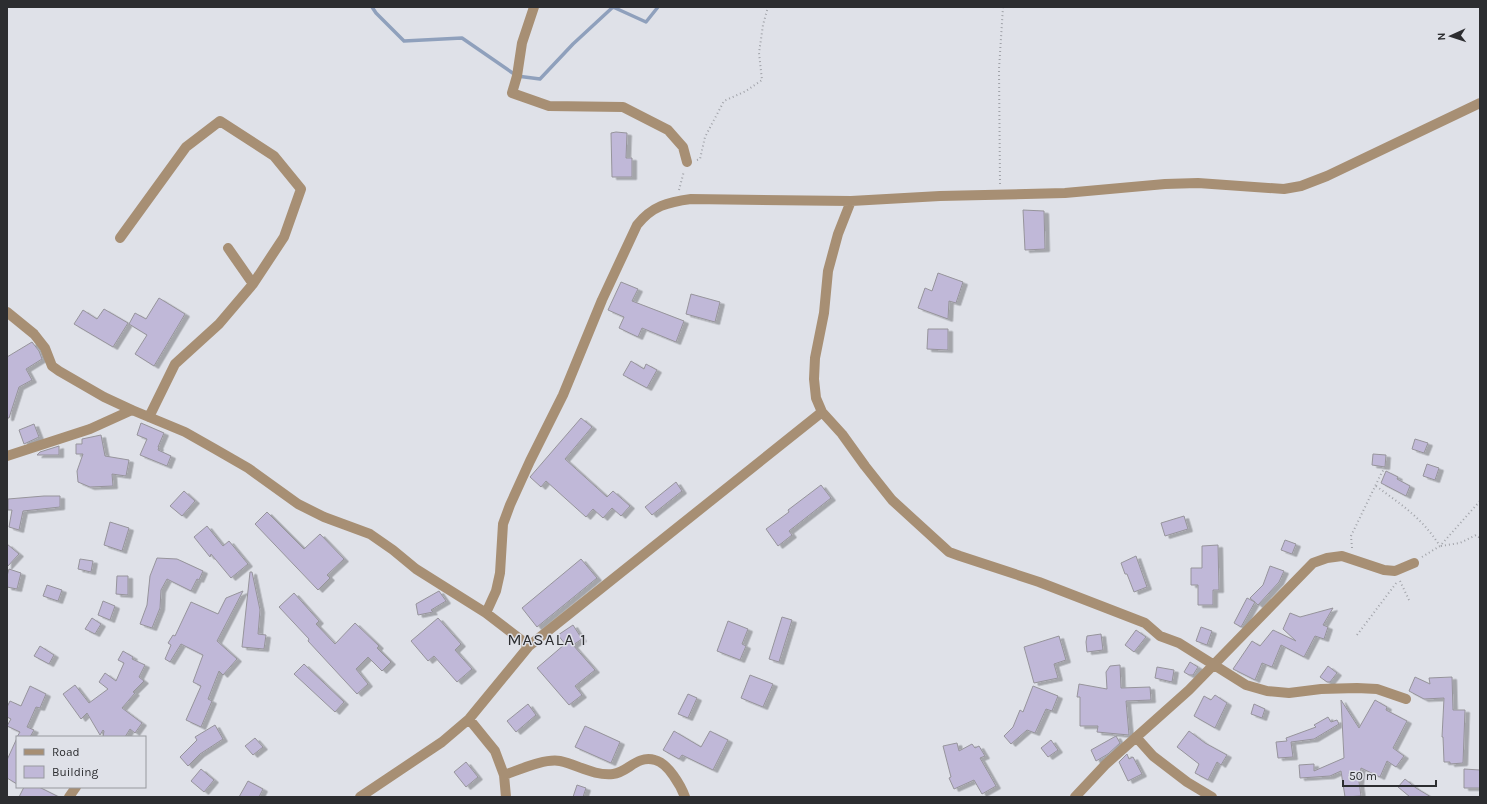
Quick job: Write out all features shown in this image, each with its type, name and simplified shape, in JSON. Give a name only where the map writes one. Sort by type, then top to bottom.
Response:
[{"type":"street","points":[[534,7],[522,42],[517,76],[512,93],[549,106],[623,107],[668,130],[683,147],[687,162]]},
{"type":"street","points":[[486,613],[496,591],[500,573],[503,524],[510,505],[530,461],[563,396],[602,300],[637,225],[645,215],[655,208],[676,201],[691,199],[851,201],[940,196],[1066,193],[1185,184],[1212,184],[1284,189],[1301,186],[1351,165],[1480,103]]},
{"type":"street","points":[[120,238],[186,147],[220,121],[274,156],[301,189],[284,237],[253,284],[219,324],[175,364],[149,417]]},
{"type":"street","points":[[851,201],[838,234],[828,270],[824,313],[815,358],[814,379],[816,398],[822,412],[842,434],[892,500],[949,552],[986,566],[1039,582],[1145,623],[1160,636],[1179,643],[1246,685],[1268,691],[1289,693],[1321,689],[1376,689],[1406,699]]},
{"type":"street","points":[[228,248],[253,284]]},
{"type":"street","points":[[7,312],[34,334],[45,348],[52,366],[70,378],[132,410],[185,432],[248,468],[298,504],[324,517],[370,534],[416,569],[486,613],[529,646]]},
{"type":"street","points":[[7,456],[90,429],[132,410]]},
{"type":"street","points":[[360,797],[442,742],[469,719],[529,646],[822,412]]},
{"type":"street","points":[[1074,797],[1105,765],[1189,690],[1313,563],[1327,558],[1342,556],[1384,570],[1396,571],[1414,563]]},
{"type":"street","points":[[469,719],[495,751],[504,775],[506,797]]},
{"type":"street","points":[[1136,738],[1170,770],[1212,797]]},
{"type":"street","points":[[504,775],[550,760],[560,761],[584,770],[604,774],[615,774],[641,760],[655,760],[660,762],[672,773],[685,797]]},
{"type":"street","points":[[69,797],[75,788]]},
{"type":"path","points":[[676,201],[687,162],[700,159],[705,137],[724,100],[746,91],[762,80],[759,53],[763,24],[768,7]]},
{"type":"path","points":[[1000,195],[999,69],[1003,7]]},
{"type":"path","points":[[1351,536],[1382,472],[1388,464]]},
{"type":"path","points":[[1376,486],[1412,512],[1430,531],[1440,546]]},
{"type":"path","points":[[1414,563],[1440,546],[1480,501]]},
{"type":"path","points":[[1440,546],[1460,543],[1476,535],[1480,538]]},
{"type":"path","points":[[1357,635],[1399,578],[1410,602]]},
{"type":"building","points":[[611,133],[627,133],[626,158],[632,158],[632,177],[612,177]]},
{"type":"building","points":[[1023,210],[1044,211],[1045,249],[1025,250]]},
{"type":"building","points":[[938,273],[963,282],[956,303],[949,301],[948,319],[918,308],[925,288],[932,291]]},
{"type":"building","points":[[621,282],[638,289],[632,301],[684,321],[676,342],[642,328],[638,337],[619,328],[624,317],[608,310]]},
{"type":"building","points":[[691,294],[720,302],[715,322],[686,314]]},
{"type":"building","points":[[159,298],[185,314],[154,366],[135,354],[147,335],[129,324],[135,313],[146,319]]},
{"type":"building","points":[[104,309],[128,323],[113,347],[74,324],[83,310],[97,319]]},
{"type":"building","points":[[928,329],[948,329],[948,350],[927,349]]},
{"type":"building","points":[[32,342],[39,351],[42,359],[26,369],[32,380],[19,387],[9,418],[7,418],[7,357]]},
{"type":"building","points":[[631,361],[644,369],[646,364],[657,370],[647,388],[623,375]]},
{"type":"building","points":[[581,418],[592,427],[565,459],[607,497],[613,491],[630,506],[621,516],[612,508],[603,518],[593,509],[586,517],[546,481],[541,487],[530,477]]},
{"type":"building","points":[[141,423],[164,433],[158,450],[171,456],[167,466],[140,455],[147,439],[137,435]]},
{"type":"building","points":[[34,424],[39,437],[24,444],[19,430]]},
{"type":"building","points":[[101,435],[105,456],[129,460],[126,476],[112,474],[113,486],[90,487],[78,482],[77,471],[83,454],[76,454],[76,444],[82,444],[82,439]]},
{"type":"building","points":[[1415,439],[1428,443],[1424,453],[1412,449]]},
{"type":"building","points":[[59,446],[59,455],[37,455],[40,452]]},
{"type":"building","points":[[1373,454],[1386,455],[1385,467],[1372,465]]},
{"type":"building","points":[[1427,464],[1439,468],[1435,480],[1423,476]]},
{"type":"building","points":[[1386,471],[1398,477],[1397,479],[1410,486],[1406,496],[1381,483]]},
{"type":"building","points":[[676,482],[682,491],[652,515],[645,507]]},
{"type":"building","points":[[821,485],[831,498],[789,531],[792,535],[778,546],[766,529]]},
{"type":"building","points":[[184,491],[195,501],[182,516],[170,506]]},
{"type":"building","points":[[60,496],[60,507],[23,511],[19,530],[9,527],[12,510],[8,510],[8,499]]},
{"type":"building","points":[[267,512],[304,549],[320,534],[344,559],[327,575],[330,578],[318,590],[255,524]]},
{"type":"building","points":[[1184,516],[1188,529],[1165,536],[1161,523]]},
{"type":"building","points":[[110,522],[129,528],[122,551],[104,545]]},
{"type":"building","points":[[207,526],[223,546],[229,541],[248,564],[231,578],[211,554],[210,557],[194,537]]},
{"type":"building","points":[[1285,540],[1296,544],[1292,554],[1281,550]]},
{"type":"building","points":[[7,544],[19,554],[7,567]]},
{"type":"building","points":[[1218,545],[1219,590],[1213,590],[1213,605],[1198,605],[1198,585],[1191,585],[1191,568],[1202,568],[1202,546]]},
{"type":"building","points":[[1136,556],[1147,587],[1134,592],[1121,563]]},
{"type":"building","points":[[157,558],[177,559],[203,571],[199,580],[197,579],[191,591],[167,579],[161,590],[160,608],[152,628],[140,624],[147,605],[150,576]]},
{"type":"building","points":[[80,559],[93,561],[91,572],[78,569]]},
{"type":"building","points":[[581,559],[597,578],[537,627],[522,608]]},
{"type":"building","points":[[1270,566],[1284,571],[1279,582],[1258,605],[1250,598],[1263,585]]},
{"type":"building","points":[[9,569],[21,573],[17,589],[7,587],[7,576]]},
{"type":"building","points":[[250,572],[252,572],[260,610],[258,634],[266,635],[264,649],[242,647]]},
{"type":"building","points":[[117,576],[128,576],[128,595],[116,594]]},
{"type":"building","points":[[47,585],[62,590],[58,601],[43,596]]},
{"type":"building","points":[[243,591],[217,641],[237,659],[223,675],[219,671],[208,699],[212,701],[201,727],[186,720],[201,686],[193,682],[203,655],[181,644],[170,662],[165,659],[171,645],[168,643],[173,635],[175,636],[191,602],[218,614],[226,598]]},
{"type":"building","points":[[439,591],[446,601],[431,610],[433,612],[418,615],[416,604]]},
{"type":"building","points":[[294,593],[319,621],[316,624],[335,644],[355,623],[379,646],[377,648],[391,662],[382,671],[368,657],[356,669],[368,684],[357,694],[279,607]]},
{"type":"building","points":[[1247,598],[1255,602],[1241,627],[1234,623]]},
{"type":"building","points":[[103,601],[115,606],[110,620],[98,615]]},
{"type":"building","points":[[1333,608],[1323,625],[1328,627],[1324,639],[1315,636],[1304,657],[1281,645],[1272,667],[1262,663],[1255,680],[1233,669],[1252,641],[1260,646],[1273,630],[1296,641],[1283,629],[1290,613],[1300,617]]},
{"type":"building","points":[[782,617],[792,620],[779,662],[769,659]]},
{"type":"building","points":[[92,618],[101,624],[95,634],[85,629]]},
{"type":"building","points":[[438,618],[461,644],[455,650],[472,669],[457,682],[434,656],[428,661],[411,641]]},
{"type":"building","points":[[728,621],[748,629],[742,644],[746,646],[740,660],[717,651]]},
{"type":"building","points":[[573,625],[582,639],[573,645],[595,670],[575,686],[582,695],[569,705],[537,668],[565,644],[558,635]]},
{"type":"building","points":[[1201,627],[1212,631],[1207,645],[1196,641]]},
{"type":"building","points":[[1136,630],[1146,637],[1134,652],[1125,645]]},
{"type":"building","points":[[1101,634],[1103,650],[1087,652],[1087,636]]},
{"type":"building","points":[[1059,636],[1066,660],[1054,664],[1058,678],[1034,683],[1024,647]]},
{"type":"building","points":[[40,646],[54,655],[49,664],[34,656]]},
{"type":"building","points":[[123,651],[133,657],[132,659],[145,665],[139,677],[144,681],[133,692],[135,693],[122,708],[142,723],[135,733],[130,729],[126,736],[103,736],[104,731],[103,730],[100,735],[87,713],[81,719],[63,694],[75,685],[89,703],[108,689],[99,682],[105,673],[116,681],[124,663],[118,660]]},
{"type":"building","points":[[1190,662],[1198,667],[1193,675],[1189,675],[1184,672]]},
{"type":"building","points":[[304,664],[344,702],[335,712],[294,674]]},
{"type":"building","points":[[1120,665],[1121,688],[1150,687],[1151,700],[1126,701],[1129,735],[1097,732],[1098,726],[1080,726],[1080,697],[1077,697],[1079,684],[1107,689],[1106,672],[1110,666]]},
{"type":"building","points":[[1328,666],[1337,673],[1330,682],[1327,682],[1320,677]]},
{"type":"building","points":[[1157,667],[1174,670],[1172,682],[1155,678]]},
{"type":"building","points":[[750,675],[773,684],[763,707],[741,698]]},
{"type":"building","points":[[1415,677],[1430,684],[1429,678],[1452,677],[1453,710],[1465,710],[1463,763],[1450,764],[1450,762],[1444,762],[1442,737],[1444,698],[1424,699],[1409,691]]},
{"type":"building","points":[[30,686],[46,694],[40,708],[36,707],[27,727],[34,730],[31,736],[18,736],[20,732],[7,726],[11,719],[7,717],[7,707],[10,701],[21,706]]},
{"type":"building","points":[[1033,686],[1058,696],[1052,711],[1046,709],[1035,733],[1027,730],[1011,744],[1004,736],[1013,727],[1020,710],[1023,712]]},
{"type":"building","points":[[688,694],[697,698],[688,718],[678,714]]},
{"type":"building","points":[[1215,695],[1227,703],[1215,728],[1194,716],[1204,696],[1211,700]]},
{"type":"building","points":[[1341,700],[1359,728],[1375,700],[1387,707],[1386,710],[1407,721],[1393,748],[1404,756],[1396,767],[1387,761],[1380,777],[1361,768],[1359,782],[1361,796],[1345,797],[1341,771],[1330,776],[1300,778],[1299,765],[1314,764],[1314,771],[1344,758]]},
{"type":"building","points":[[528,704],[536,715],[516,732],[507,721]]},
{"type":"building","points":[[1254,704],[1265,709],[1262,718],[1251,714]]},
{"type":"building","points":[[1328,717],[1331,722],[1337,720],[1339,724],[1314,739],[1291,742],[1293,757],[1278,758],[1276,742],[1287,741],[1286,738],[1316,727],[1314,725]]},
{"type":"building","points":[[215,725],[223,739],[200,754],[188,766],[180,757],[197,740],[195,737]]},
{"type":"building","points":[[585,726],[620,742],[611,763],[575,747]]},
{"type":"building","points":[[674,731],[701,747],[710,731],[728,740],[713,770],[682,755],[679,759],[663,750]]},
{"type":"building","points":[[1189,731],[1205,743],[1227,755],[1221,765],[1217,762],[1208,780],[1195,773],[1199,764],[1177,747]]},
{"type":"building","points":[[1116,736],[1120,743],[1108,754],[1096,761],[1091,750]]},
{"type":"building","points":[[255,738],[263,747],[253,755],[245,746]]},
{"type":"building","points":[[16,740],[16,783],[7,778],[7,760]]},
{"type":"building","points":[[1051,740],[1058,750],[1048,757],[1041,748]]},
{"type":"building","points":[[957,743],[959,751],[972,744],[975,748],[979,746],[985,756],[980,758],[996,786],[982,794],[974,780],[954,789],[949,778],[951,777],[943,746]]},
{"type":"building","points":[[1127,754],[1129,759],[1133,757],[1142,774],[1128,781],[1119,762]]},
{"type":"building","points":[[466,762],[478,777],[466,787],[454,772]]},
{"type":"building","points":[[201,769],[214,780],[204,792],[191,781]]},
{"type":"building","points":[[1464,769],[1480,770],[1480,788],[1464,788]]},
{"type":"building","points":[[1405,779],[1431,797],[1410,797],[1398,787]]},
{"type":"building","points":[[248,781],[263,789],[259,797],[239,797]]},
{"type":"building","points":[[577,785],[586,788],[583,797],[573,797]]},
{"type":"building","points":[[24,788],[41,788],[59,797],[19,797]]},
{"type":"waterway","points":[[372,7],[404,41],[462,38],[517,76],[540,79],[573,44],[613,7]]},
{"type":"waterway","points":[[613,7],[646,22],[658,7]]},
{"type":"district","name":"MASALA 1","points":[[547,639]]}]
